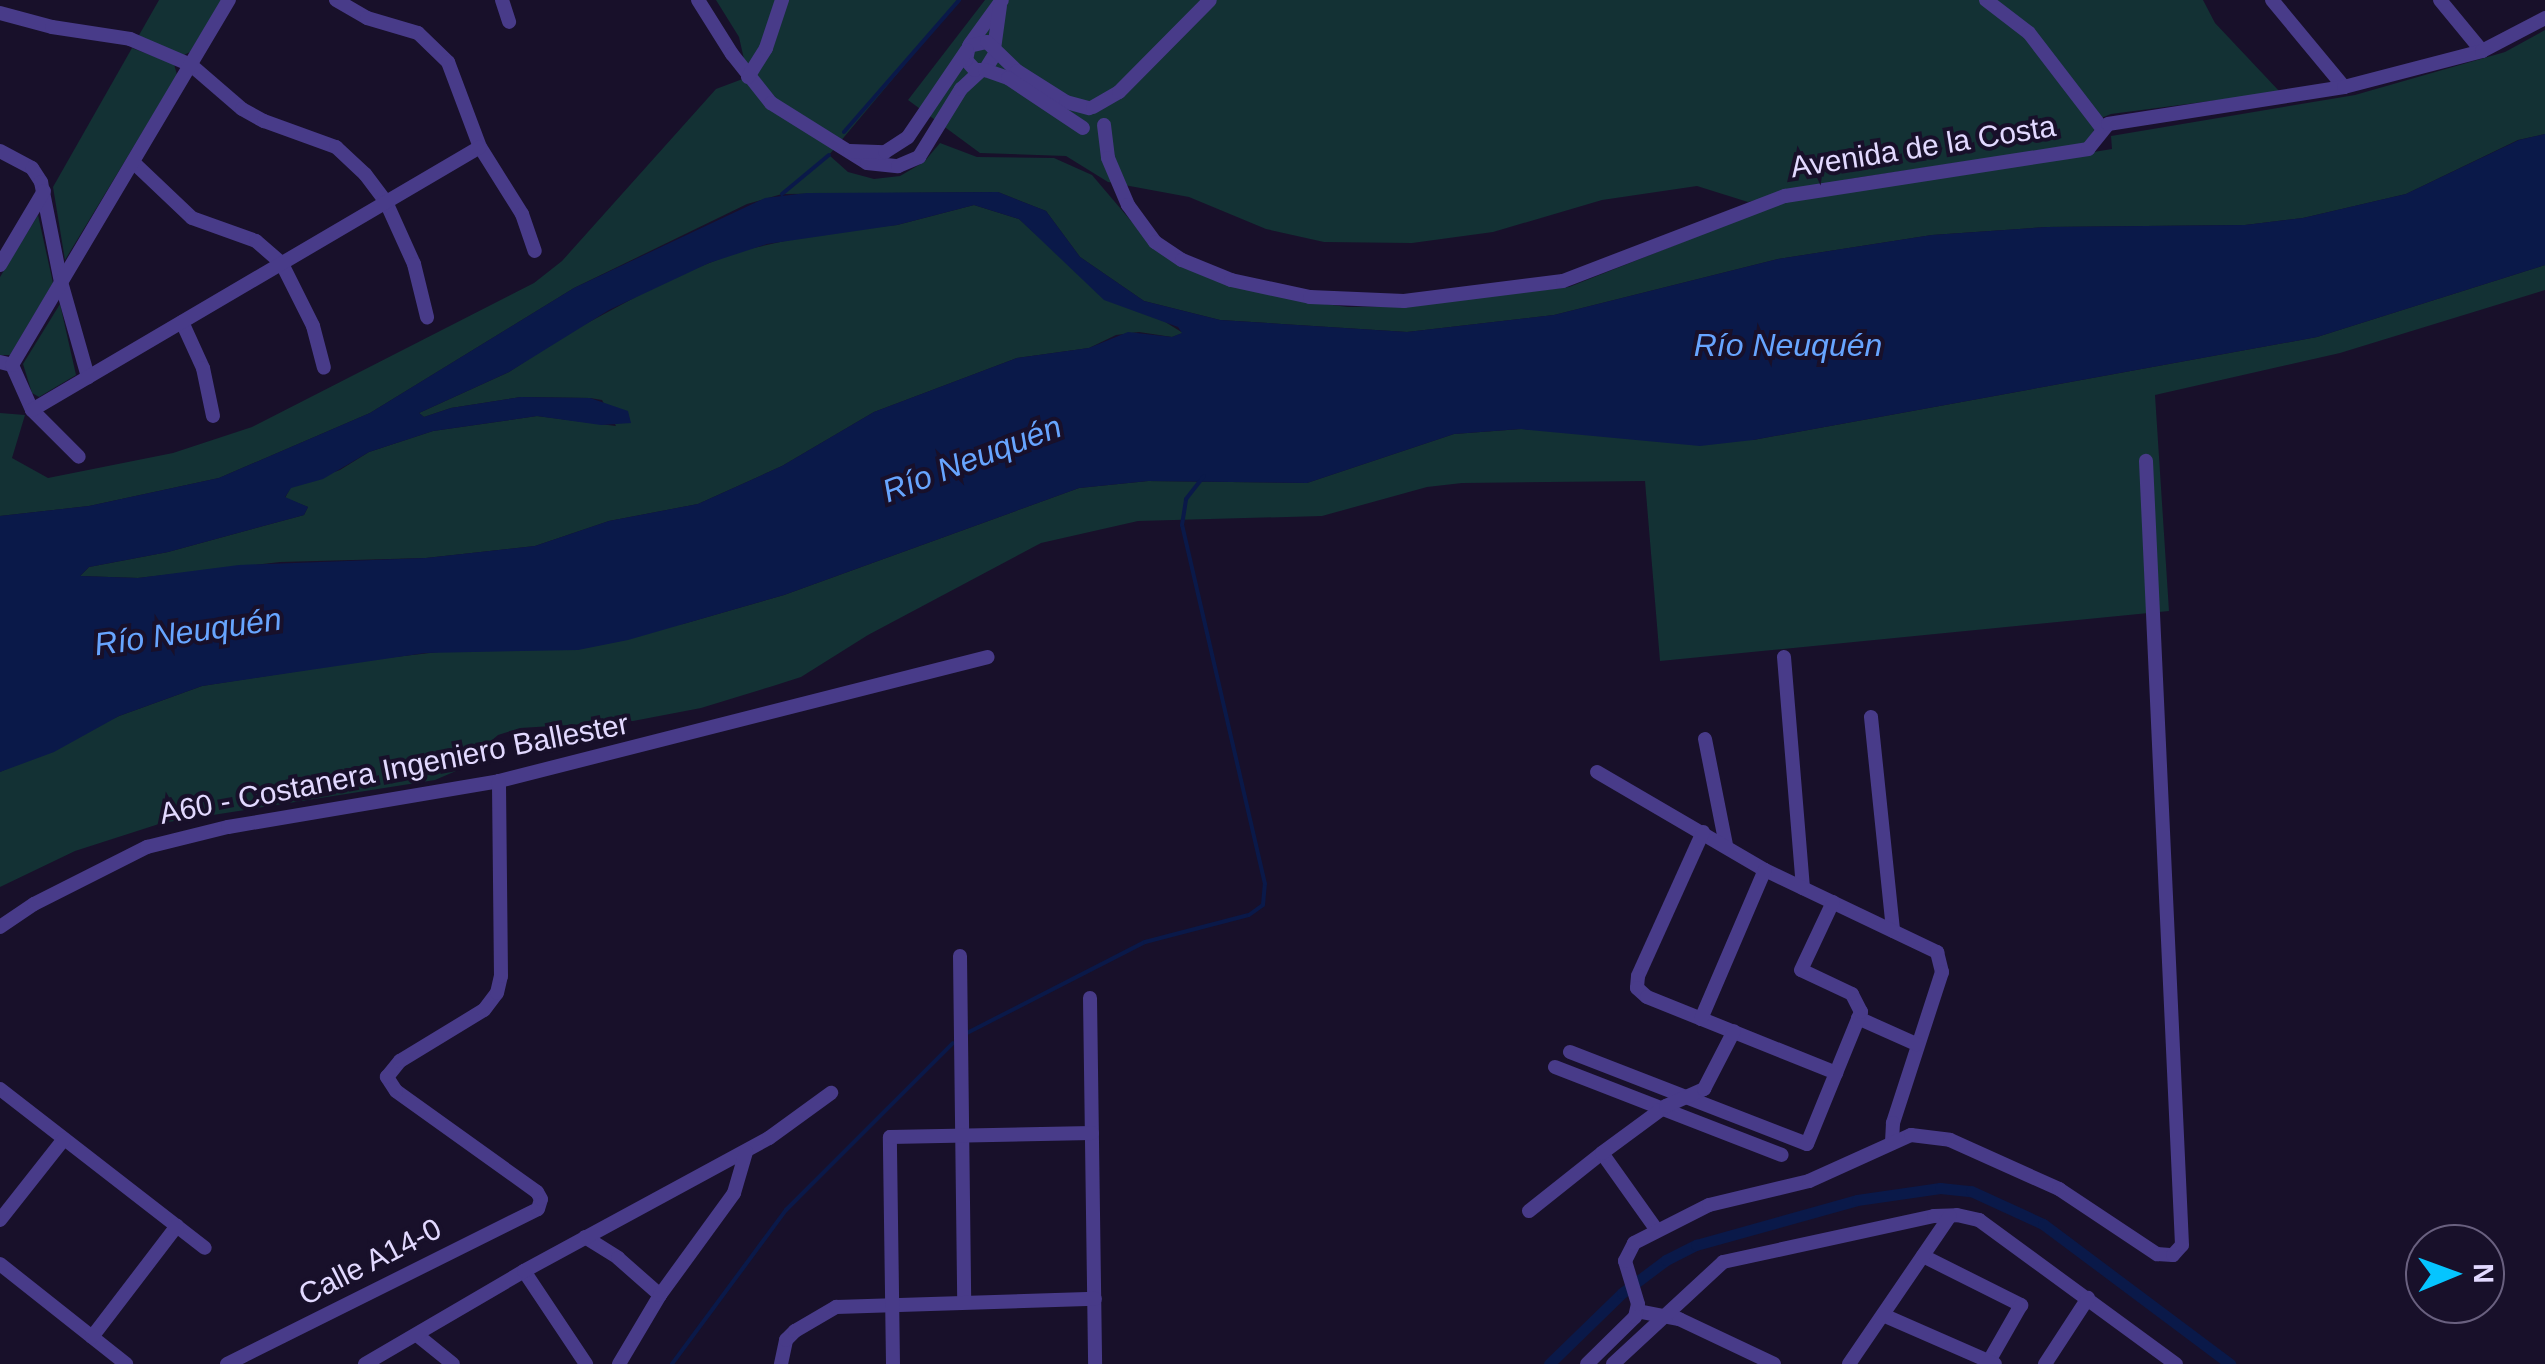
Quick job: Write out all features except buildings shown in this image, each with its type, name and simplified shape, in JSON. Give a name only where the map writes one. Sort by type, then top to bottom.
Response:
[{"type":"street","points":[[79,456],[32,410],[6,364],[62,282],[229,0]]},
{"type":"street","points":[[336,0],[367,18],[418,32],[440,52],[456,76],[480,147],[522,214],[534,251]]},
{"type":"street","points":[[502,0],[510,22]]},
{"type":"street","points":[[698,0],[748,77],[781,111],[835,146],[874,165],[914,160],[934,138],[965,84],[983,71],[995,52],[1001,1]]},
{"type":"street","points":[[748,77],[766,48],[782,0]]},
{"type":"street","points":[[1119,92],[1104,123],[1086,130],[1080,116],[1119,92],[1210,0]]},
{"type":"street","points":[[1986,0],[2029,33],[2102,127]]},
{"type":"street","points":[[2272,0],[2344,87]]},
{"type":"street","points":[[2440,0],[2482,51]]},
{"type":"street","points":[[835,146],[872,154],[903,142],[931,109],[1001,1]]},
{"type":"street","points":[[0,14],[52,27],[130,38],[191,65],[242,108],[336,147],[366,174],[386,202],[414,264],[427,317]]},
{"type":"street","name":"Avenida de la Costa","points":[[983,71],[1008,78],[1086,130],[1111,166],[1145,232],[1166,251],[1197,268],[1310,297],[1388,302],[1562,282],[1785,196],[2088,149],[2097,144],[2102,127],[2344,87],[2482,51],[2545,18]]},
{"type":"street","points":[[968,48],[982,41],[1066,102],[1100,110],[1104,123]]},
{"type":"street","points":[[968,48],[968,64],[983,71]]},
{"type":"street","name":"Avenida de la Costa","points":[[1104,123],[1111,166]]},
{"type":"street","points":[[32,410],[480,147]]},
{"type":"street","points":[[0,151],[32,168],[44,191],[62,282],[88,377]]},
{"type":"street","points":[[133,162],[192,218],[256,241],[282,264],[314,326],[324,368]]},
{"type":"street","points":[[0,265],[44,191]]},
{"type":"street","points":[[182,322],[203,368],[213,416]]},
{"type":"street","points":[[1590,1363],[1630,1325],[1637,1303],[1630,1279],[1628,1248],[1656,1229],[1708,1205],[1809,1181],[1921,1134],[1950,1140],[2058,1189],[2096,1210],[2150,1251],[2166,1256],[2178,1251],[2184,1237],[2146,461]]},
{"type":"street","name":"A60 - Costanera Ingeniero Ballester","points":[[0,928],[34,904],[147,847],[228,827],[499,781],[988,656]]},
{"type":"street","points":[[1784,656],[1803,888]]},
{"type":"street","points":[[1871,716],[1893,931]]},
{"type":"street","points":[[1705,739],[1726,845]]},
{"type":"street","points":[[1597,772],[1764,870],[1937,952],[1942,959],[1942,972],[1892,1123],[1892,1144]]},
{"type":"street","name":"Calle A14-0","points":[[227,1364],[538,1209],[538,1192],[396,1090],[387,1077],[400,1061],[484,1010],[497,992],[502,976],[499,781]]},
{"type":"street","points":[[1703,832],[1638,976],[1637,988],[1647,997],[1836,1073]]},
{"type":"street","points":[[1701,1019],[1764,870]]},
{"type":"street","points":[[1570,1052],[1806,1144],[1858,1018],[1858,1001],[1852,994],[1802,970],[1834,902]]},
{"type":"street","points":[[960,956],[964,1302]]},
{"type":"street","points":[[1090,998],[1096,1364]]},
{"type":"street","points":[[1858,1018],[1916,1044]]},
{"type":"street","points":[[1529,1210],[1660,1110],[1704,1089],[1734,1030]]},
{"type":"street","points":[[1555,1066],[1782,1155]]},
{"type":"street","points":[[0,1090],[205,1248]]},
{"type":"street","points":[[365,1364],[584,1237],[746,1152],[831,1093]]},
{"type":"street","points":[[893,1364],[890,1136],[1092,1133]]},
{"type":"street","points":[[0,1220],[64,1139]]},
{"type":"street","points":[[619,1364],[660,1296],[734,1193],[746,1152]]},
{"type":"street","points":[[1602,1152],[1656,1229]]},
{"type":"street","points":[[1850,1364],[1950,1216]]},
{"type":"street","points":[[1613,1364],[1704,1276],[1742,1254],[1950,1216],[1979,1220],[2176,1364]]},
{"type":"street","points":[[92,1336],[177,1226]]},
{"type":"street","points":[[584,1237],[618,1258],[660,1296]]},
{"type":"street","points":[[1883,1314],[1992,1363],[2020,1305],[1922,1256]]},
{"type":"street","points":[[0,1264],[126,1364]]},
{"type":"street","points":[[524,1271],[586,1364]]},
{"type":"street","points":[[2044,1364],[2088,1298]]},
{"type":"street","points":[[780,1364],[786,1340],[822,1312],[892,1303],[1094,1299]]},
{"type":"street","points":[[1637,1303],[1774,1364]]},
{"type":"street","points":[[417,1335],[453,1364]]},
{"type":"green space","points":[[159,0],[222,0],[190,52],[184,55],[138,37]]},
{"type":"green space","points":[[716,0],[959,0],[829,155],[848,172],[874,179],[900,176],[924,162],[940,143],[977,157],[1054,158],[1092,175],[1154,248],[1317,303],[1348,307],[1407,306],[1569,287],[1784,202],[2112,149],[2111,136],[2355,95],[2505,52],[2545,30],[2545,134],[2518,140],[2406,194],[2303,218],[2245,225],[2047,227],[1932,235],[1778,259],[1554,315],[1407,332],[1220,320],[1144,301],[1080,257],[1046,211],[998,192],[782,194],[747,204],[574,288],[370,413],[219,478],[89,506],[0,516],[0,413],[25,415],[12,458],[48,478],[173,453],[252,427],[534,283],[562,261],[716,89],[748,77],[739,37]]},
{"type":"green space","points":[[985,0],[2203,0],[2215,23],[2280,92],[2111,114],[2099,119],[2088,143],[1849,179],[1748,202],[1697,186],[1602,200],[1493,232],[1412,243],[1324,242],[1266,229],[1189,197],[1108,182],[1066,156],[980,153],[908,100]]},
{"type":"green space","points":[[132,48],[174,64],[177,75],[65,260],[53,187]]},
{"type":"green space","points":[[974,205],[1019,219],[1062,258],[1183,333],[1172,337],[1139,332],[1116,335],[1089,348],[1017,358],[874,412],[782,466],[698,504],[609,521],[535,546],[426,558],[280,562],[138,578],[80,576],[89,567],[168,552],[304,515],[308,507],[285,498],[291,487],[340,470],[369,452],[433,431],[537,416],[616,426],[602,400],[590,398],[521,397],[451,408],[424,417],[419,413],[509,372],[567,334],[671,278],[740,251],[821,233],[897,225]]},
{"type":"green space","points":[[38,215],[53,283],[10,355],[0,355],[0,277]]},
{"type":"green space","points":[[2545,265],[2545,290],[2340,353],[2155,395],[2169,611],[1660,661],[1645,481],[1462,483],[1427,487],[1322,516],[1138,521],[1041,543],[868,635],[801,677],[701,708],[633,721],[520,728],[498,735],[456,771],[435,780],[162,823],[75,851],[0,887],[0,772],[119,716],[202,686],[369,660],[683,624],[784,595],[1079,488],[1148,481],[1307,483],[1454,434],[1521,429],[1753,440],[2317,337]]},
{"type":"green space","points":[[60,304],[76,375],[39,397],[32,393],[23,364]]},
{"type":"water","name":"Río Neuquén","points":[[2545,134],[2545,265],[2317,337],[1753,440],[1700,446],[1520,429],[1454,434],[1307,483],[1148,481],[1079,488],[784,595],[628,640],[578,650],[425,653],[202,686],[119,716],[54,752],[0,772],[0,516],[89,506],[219,478],[370,413],[574,288],[765,198],[807,193],[998,192],[1046,211],[1080,257],[1144,301],[1220,320],[1407,332],[1554,315],[1778,259],[1932,235],[2047,227],[2245,225],[2303,218],[2406,194],[2519,140]],"holes":[[[974,205],[1019,219],[1104,300],[1178,327],[1182,333],[1172,337],[1128,332],[1089,348],[1017,358],[874,412],[782,466],[698,504],[609,521],[535,546],[426,558],[239,565],[138,578],[80,576],[89,567],[168,552],[304,515],[308,507],[285,497],[291,488],[323,479],[369,452],[433,431],[537,416],[601,425],[631,423],[628,411],[590,398],[521,397],[451,408],[424,417],[419,413],[509,372],[609,310],[709,263],[767,244],[897,225]]]},
{"type":"waterway","points":[[844,132],[959,0]]},
{"type":"waterway","points":[[782,194],[829,155]]},
{"type":"waterway","points":[[967,1033],[1145,942],[1249,915],[1263,905],[1265,884],[1182,525],[1186,499],[1204,476]]},
{"type":"waterway","points":[[672,1364],[786,1210],[953,1043]]},
{"type":"waterway","points":[[1549,1364],[1622,1293],[1666,1260],[1696,1245],[1857,1200],[1940,1188],[1971,1191],[2043,1224],[2230,1364]]}]
